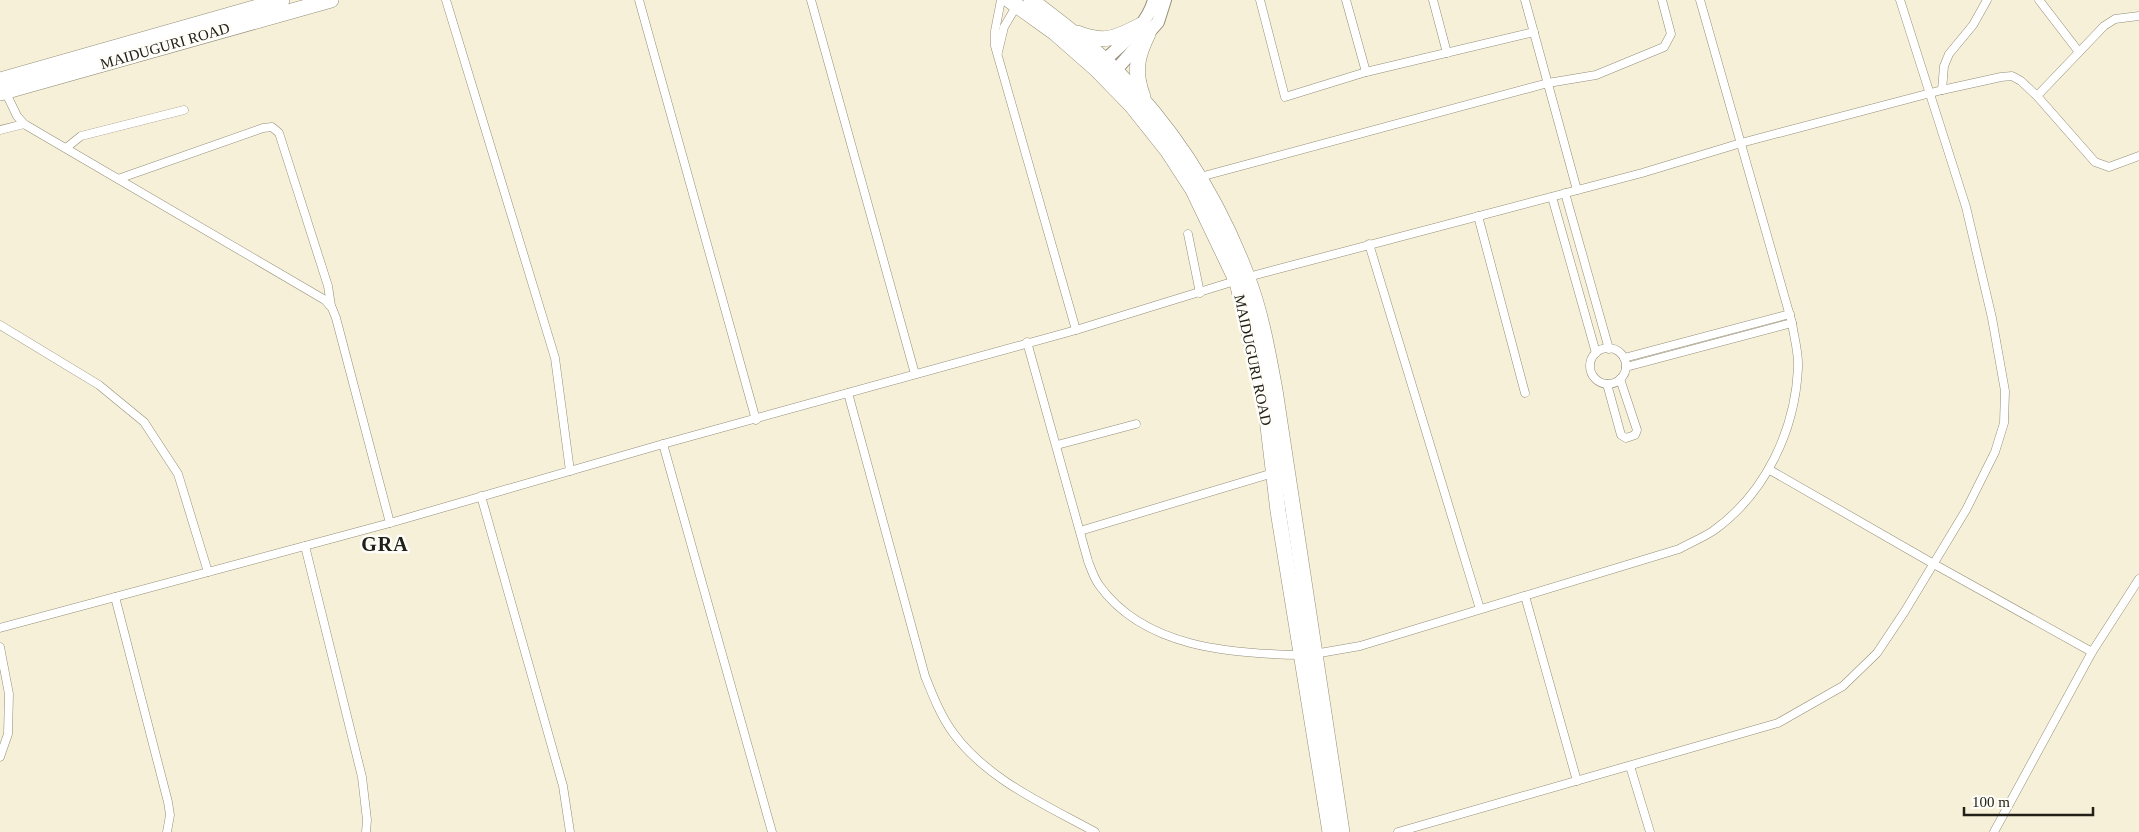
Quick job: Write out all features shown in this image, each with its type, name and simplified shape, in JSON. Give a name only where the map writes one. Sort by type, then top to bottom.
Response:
[{"type":"highway","name":"MAIDUGURI ROAD","points":[[2,88],[282,0]]},
{"type":"highway","name":"MAIDUGURI ROAD","points":[[2,88],[331,0]]},
{"type":"highway","name":"MAIDUGURI ROAD","points":[[1019,2],[1072,32],[1106,70],[1167,150],[1192,190],[1242,279],[1265,400],[1273,473],[1342,832]]},
{"type":"highway","name":"MAIDUGURI ROAD","points":[[1019,2],[1061,38],[1106,70],[1146,106],[1170,135],[1200,177],[1215,204],[1266,346],[1275,390],[1330,832]]},
{"type":"highway","points":[[1072,32],[1095,39],[1106,40],[1145,30],[1138,59],[1137,78],[1146,106]]},
{"type":"main road","points":[[1145,30],[1154,0]]},
{"type":"main road","points":[[1106,70],[1145,30],[1158,22],[1165,0]]},
{"type":"street","points":[[446,0],[555,358],[570,471]]},
{"type":"street","points":[[639,0],[756,420]]},
{"type":"street","points":[[811,0],[915,374]]},
{"type":"street","points":[[1000,0],[995,31],[995,46],[1076,330]]},
{"type":"street","points":[[1260,0],[1285,98],[1366,72],[1534,32]]},
{"type":"street","points":[[1346,0],[1366,72]]},
{"type":"street","points":[[1433,0],[1447,53]]},
{"type":"street","points":[[1525,0],[1577,190]]},
{"type":"street","points":[[1200,177],[1548,83],[1596,75],[1664,47],[1671,34],[1662,0]]},
{"type":"street","points":[[1027,342],[1088,561],[1099,584],[1118,607],[1155,631],[1208,648],[1245,653],[1308,654],[1360,646],[1679,549],[1712,531],[1745,503],[1770,470],[1781,445],[1795,399],[1799,366],[1790,314],[1700,0]]},
{"type":"street","points":[[1398,832],[1778,723],[1843,686],[1877,653],[1905,611],[1932,563],[1966,510],[1995,452],[2004,423],[2006,391],[1992,318],[1966,207],[1900,3],[1908,0]]},
{"type":"street","points":[[1942,90],[1944,66],[1949,54],[1973,25],[1987,0]]},
{"type":"street","points":[[2039,0],[2079,52]]},
{"type":"street","points":[[997,54],[1004,27],[1019,2]]},
{"type":"street","points":[[2037,96],[2104,26],[2115,19],[2139,16]]},
{"type":"street","points":[[0,628],[390,523],[664,444],[756,420],[1027,342],[1076,330],[1242,279],[1552,197],[1741,143],[2001,76],[2012,76],[2021,81],[2037,96],[2095,162],[2109,167],[2139,156]]},
{"type":"street","points":[[2,88],[17,116],[24,124],[325,300],[332,308]]},
{"type":"street","points":[[66,148],[81,136],[184,110]]},
{"type":"street","points":[[0,130],[24,124]]},
{"type":"street","points":[[118,179],[264,128],[272,127],[279,133],[328,286],[332,308],[390,523]]},
{"type":"street","points":[[1565,193],[1609,349]]},
{"type":"street","points":[[1552,197],[1596,353],[1592,361],[1591,370],[1595,378],[1607,384],[1620,380]]},
{"type":"street","points":[[1478,216],[1525,393]]},
{"type":"street","points":[[1188,234],[1200,293]]},
{"type":"street","points":[[1369,244],[1480,609]]},
{"type":"street","points":[[1582,301],[1594,297]]},
{"type":"street","points":[[1626,367],[1790,314]]},
{"type":"street","points":[[1624,358],[1729,334],[1792,323]]},
{"type":"street","points":[[0,325],[99,385],[144,422],[178,474],[208,572]]},
{"type":"street","points":[[1596,353],[1609,349],[1618,352],[1624,358],[1626,367],[1620,380],[1637,430],[1635,435],[1626,438],[1621,435],[1607,384]]},
{"type":"street","points":[[1646,352],[1649,361]]},
{"type":"street","points":[[848,393],[925,676],[939,708],[954,734],[977,760],[1016,788],[1095,832]]},
{"type":"street","points":[[1057,445],[1136,424]]},
{"type":"street","points":[[664,444],[772,832]]},
{"type":"street","points":[[1770,470],[2092,652]]},
{"type":"street","points":[[1080,531],[1273,473]]},
{"type":"street","points":[[481,496],[563,786],[570,832]]},
{"type":"street","points":[[304,546],[362,777],[367,820],[366,832]]},
{"type":"street","points":[[1994,832],[2092,652],[2139,579]]},
{"type":"street","points":[[1525,596],[1577,781]]},
{"type":"street","points":[[114,598],[168,802],[170,815],[167,832]]},
{"type":"street","points":[[0,646],[9,694],[8,734],[0,757]]},
{"type":"street","points":[[1630,766],[1650,832]]},
{"type":"district","name":"GRA","points":[[385,544]]}]
